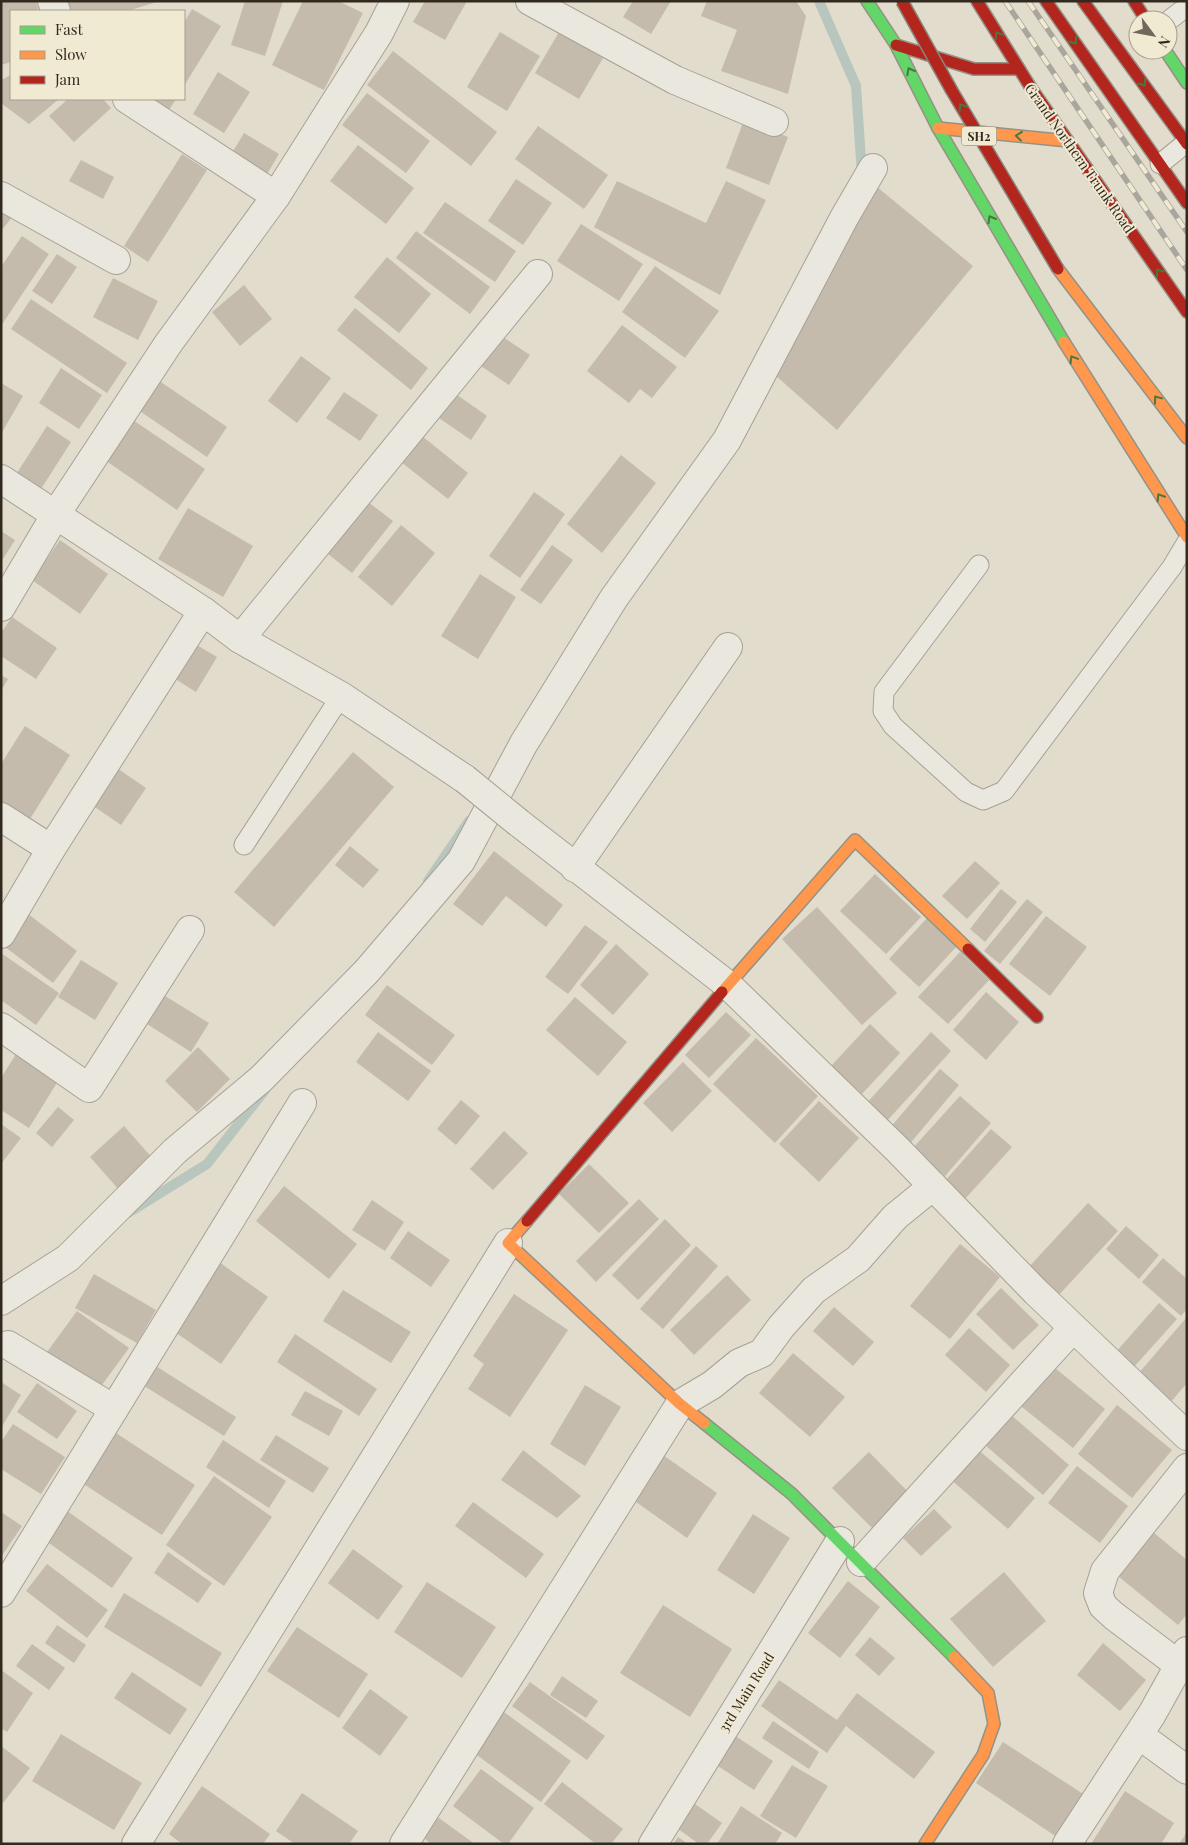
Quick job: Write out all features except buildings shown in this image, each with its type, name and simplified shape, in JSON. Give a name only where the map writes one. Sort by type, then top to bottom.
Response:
[{"type":"street","points":[[1,607],[56,514],[168,344],[276,196],[379,33],[395,1]]},
{"type":"street","points":[[530,1],[674,80],[774,122]]},
{"type":"street","points":[[867,1],[896,45],[938,128],[1077,364],[1187,537]]},
{"type":"street","name":"SH2","points":[[902,1],[952,91],[1058,270],[1187,438]]},
{"type":"street","name":"Grand Northern Trunk Road","points":[[977,1],[1019,69],[1187,312]]},
{"type":"street","points":[[1046,1],[1187,203]]},
{"type":"street","points":[[1082,1],[1186,143]]},
{"type":"street","points":[[896,45],[974,69],[1019,69]]},
{"type":"street","points":[[1172,60],[1187,83]]},
{"type":"street","points":[[129,100],[276,196]]},
{"type":"street","points":[[938,128],[1068,141]]},
{"type":"street","points":[[1,1301],[68,1258],[175,1151],[261,1079],[367,971],[461,861],[524,743],[614,598],[727,440],[873,168]]},
{"type":"street","points":[[1,196],[116,260]]},
{"type":"street","points":[[240,639],[538,274]]},
{"type":"street","points":[[1,479],[202,611],[240,639],[341,696],[465,779],[575,868],[728,985],[933,1186],[1073,1328],[1187,1436]]},
{"type":"street","points":[[1,934],[52,849],[202,611]]},
{"type":"street","points":[[575,868],[728,647]]},
{"type":"street","points":[[1,817],[52,849]]},
{"type":"street","points":[[136,1844],[508,1243],[728,985],[856,840],[1037,1016]]},
{"type":"street","points":[[1,1027],[90,1088],[190,930]]},
{"type":"street","points":[[1,1593],[302,1104]]},
{"type":"street","points":[[404,1844],[680,1404],[712,1385],[739,1363],[762,1353],[781,1327],[814,1290],[858,1259],[895,1217],[933,1186]]},
{"type":"street","points":[[508,1243],[680,1404],[792,1494],[862,1562],[988,1693],[994,1724],[983,1755],[924,1844]]},
{"type":"street","points":[[862,1562],[1073,1328]]},
{"type":"street","points":[[8,1345],[114,1409]]},
{"type":"street","points":[[1067,1844],[1139,1735],[1183,1658],[1108,1611],[1103,1606],[1098,1593],[1105,1571],[1187,1468]]},
{"type":"street","name":"3rd Main Road","points":[[653,1844],[840,1541]]},
{"type":"street","points":[[1139,1735],[1187,1770]]},
{"type":"lane","points":[[1160,164],[1186,143]]},
{"type":"lane","points":[[979,565],[884,692],[883,710],[893,726],[966,792],[983,800],[1004,791],[1172,567],[1187,542]]},
{"type":"lane","points":[[244,844],[341,696]]},
{"type":"waterway","points":[[819,1],[856,86],[862,175]]},
{"type":"waterway","points":[[428,881],[469,821]]},
{"type":"waterway","points":[[128,1213],[207,1164],[265,1090]]},
{"type":"railway","points":[[1005,1],[1187,270]]},
{"type":"railway","points":[[1028,1],[1187,232]]},
{"type":"traffic: fast","points":[[867,1],[896,45],[938,128],[1064,342]]},
{"type":"traffic: fast","points":[[1172,60],[1187,83]]},
{"type":"traffic: fast","points":[[704,1423],[792,1494],[954,1657]]},
{"type":"traffic: slow","points":[[938,128],[1068,141]]},
{"type":"traffic: slow","points":[[1058,269],[1187,438]]},
{"type":"traffic: slow","points":[[1064,342],[1187,537]]},
{"type":"traffic: slow","points":[[722,992],[855,840],[968,949]]},
{"type":"traffic: slow","points":[[527,1221],[508,1243],[680,1404],[704,1423]]},
{"type":"traffic: slow","points":[[925,1844],[983,1755],[994,1724],[988,1693],[954,1657]]},
{"type":"traffic: jam","points":[[902,1],[952,91],[1058,269]]},
{"type":"traffic: jam","points":[[977,1],[1031,88],[1187,312]]},
{"type":"traffic: jam","points":[[1046,1],[1187,203]]},
{"type":"traffic: jam","points":[[1083,1],[1187,144]]},
{"type":"traffic: jam","points":[[1134,1],[1140,10]]},
{"type":"traffic: jam","points":[[896,45],[974,69],[1019,69]]},
{"type":"traffic: jam","points":[[968,949],[1037,1017]]},
{"type":"traffic: jam","points":[[527,1221],[722,992]]}]
